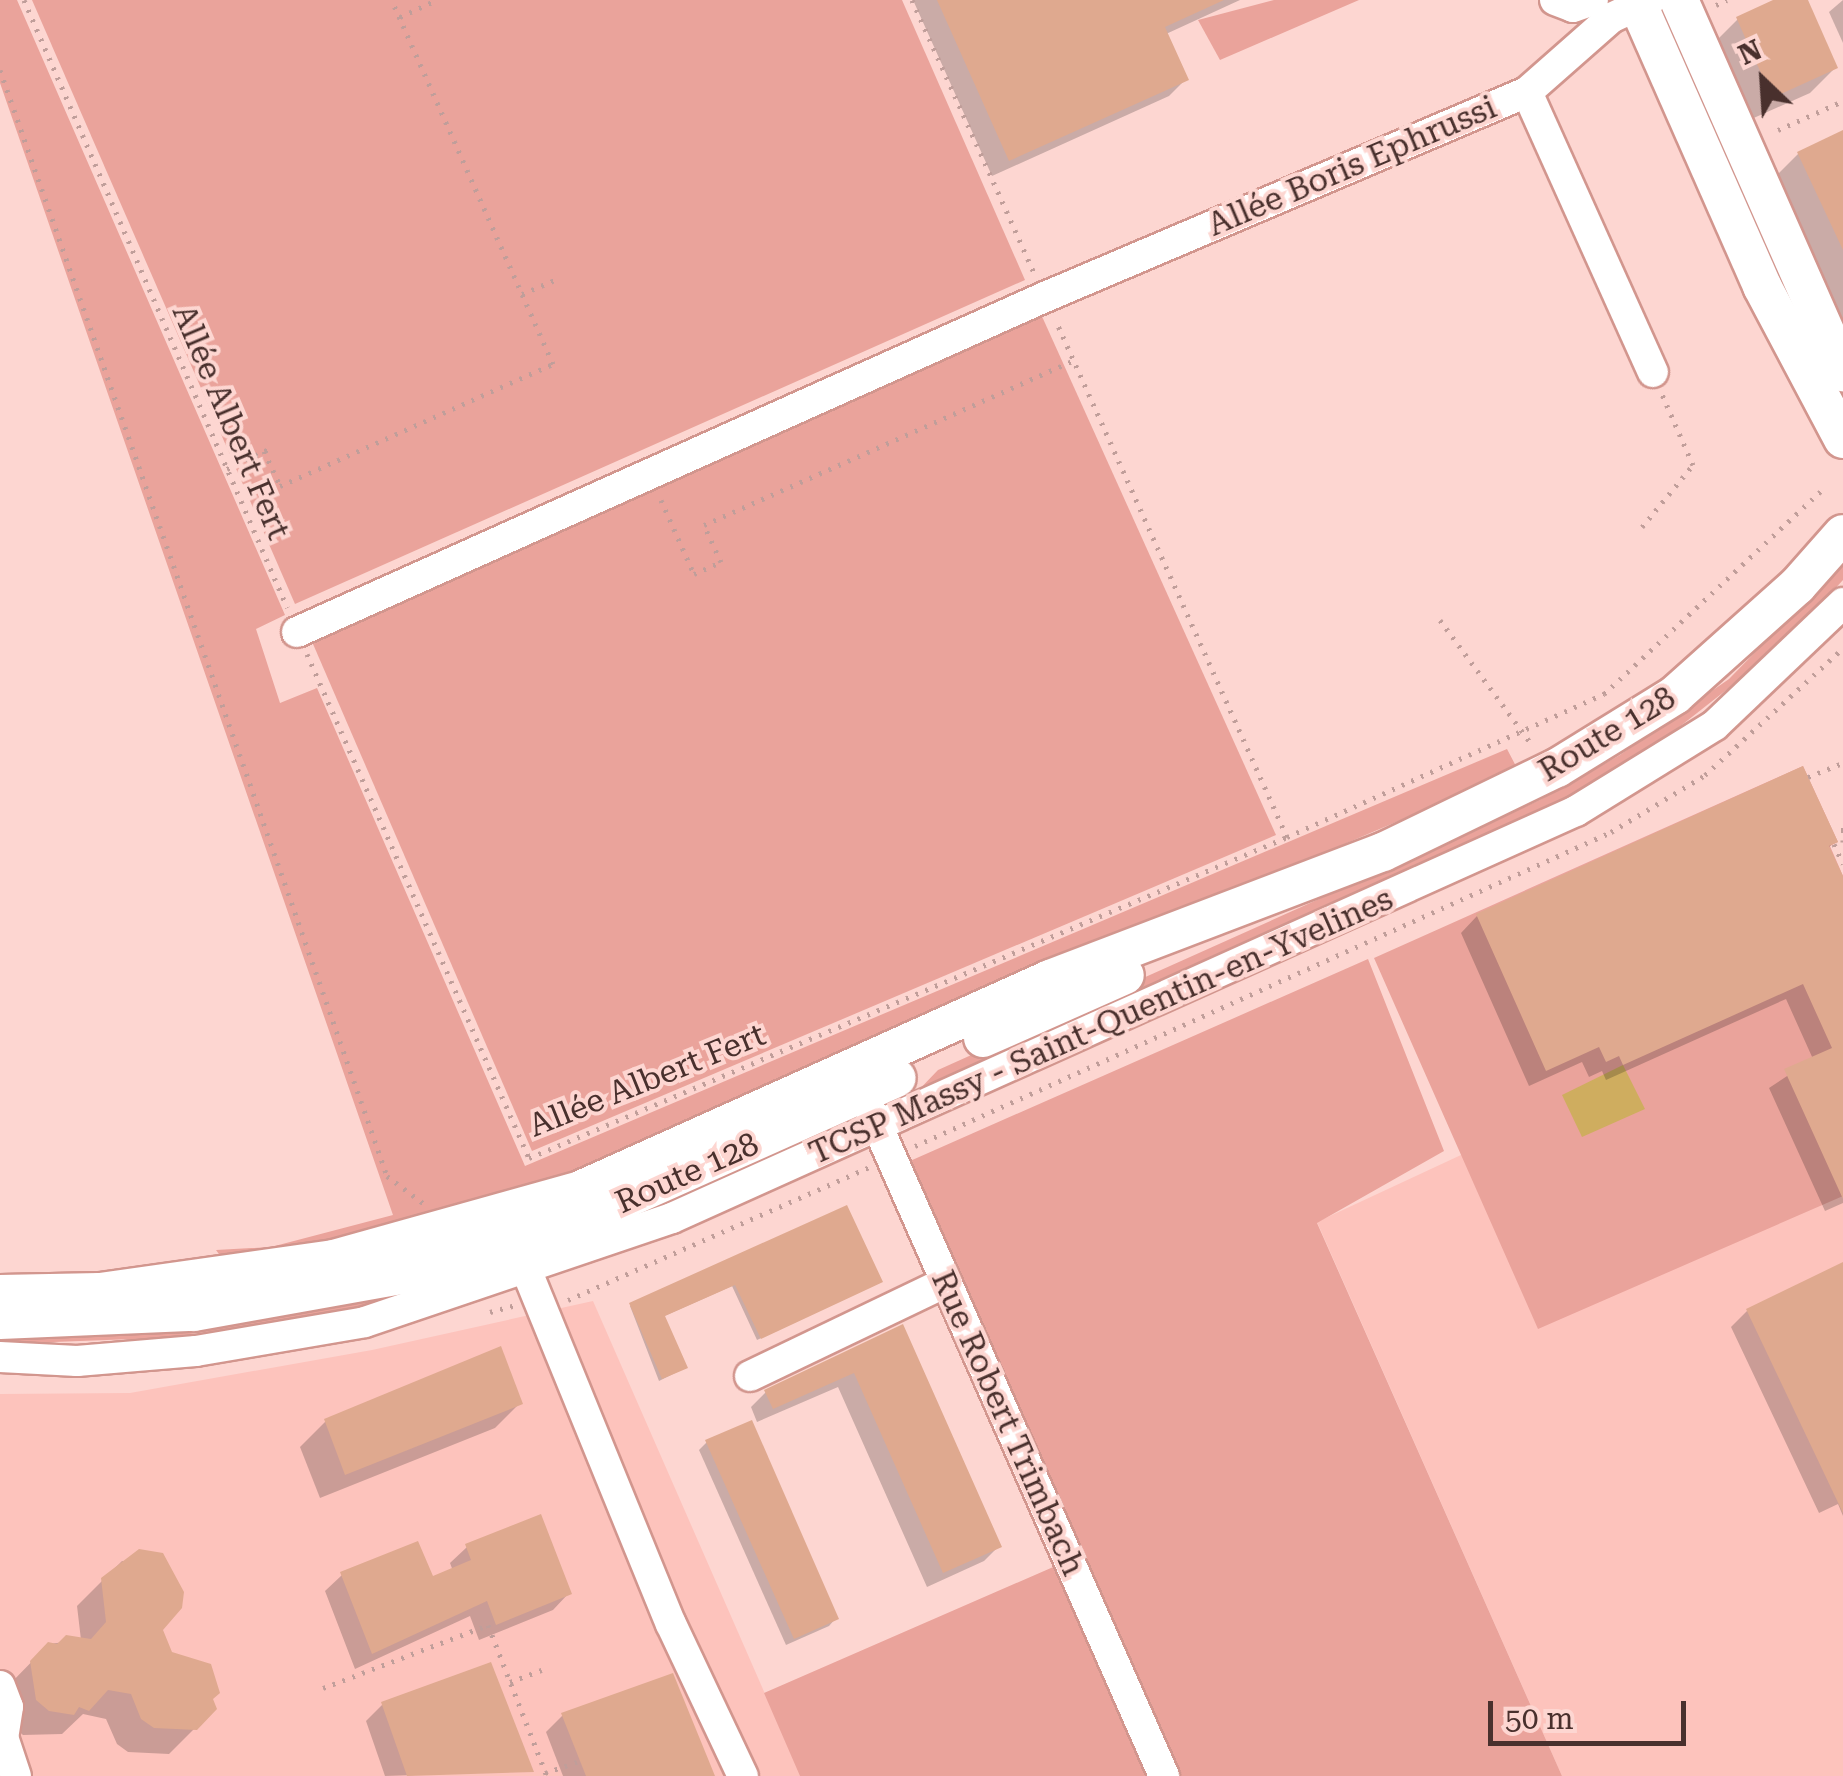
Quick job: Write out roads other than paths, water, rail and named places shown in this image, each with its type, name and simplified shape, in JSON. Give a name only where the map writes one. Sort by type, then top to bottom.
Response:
[{"type":"main road","points":[[1679,0],[1843,372]]},
{"type":"main road","points":[[1642,2],[1762,286],[1843,439]]},
{"type":"main road","name":"Route 128","points":[[0,1320],[137,1316],[299,1296],[516,1243],[608,1208],[865,1096],[1173,928],[1329,874],[1557,768],[1675,695],[1797,586],[1843,534]]},
{"type":"main road","name":"Route 128","points":[[0,1294],[100,1292],[334,1259],[439,1234],[516,1243]]},
{"type":"street","points":[[1555,0],[1572,6],[1594,0]]},
{"type":"street","name":"Allée Boris Ephrussi","points":[[298,632],[1045,297],[1527,92],[1612,18],[1642,2]]},
{"type":"street","points":[[1527,92],[1653,372]]},
{"type":"street","name":"TCSP Massy - Saint-Quentin-en-Yvelines","points":[[865,1096],[1576,811],[1715,725],[1843,602]]},
{"type":"street","name":"Rue Robert Trimbach","points":[[865,1096],[1164,1776]]},
{"type":"street","points":[[0,1357],[77,1361],[196,1351],[366,1322],[516,1243],[671,1624],[743,1776]]},
{"type":"street","points":[[750,1376],[946,1282]]},
{"type":"street","points":[[0,1686],[8,1707],[1,1737],[16,1776]]}]
